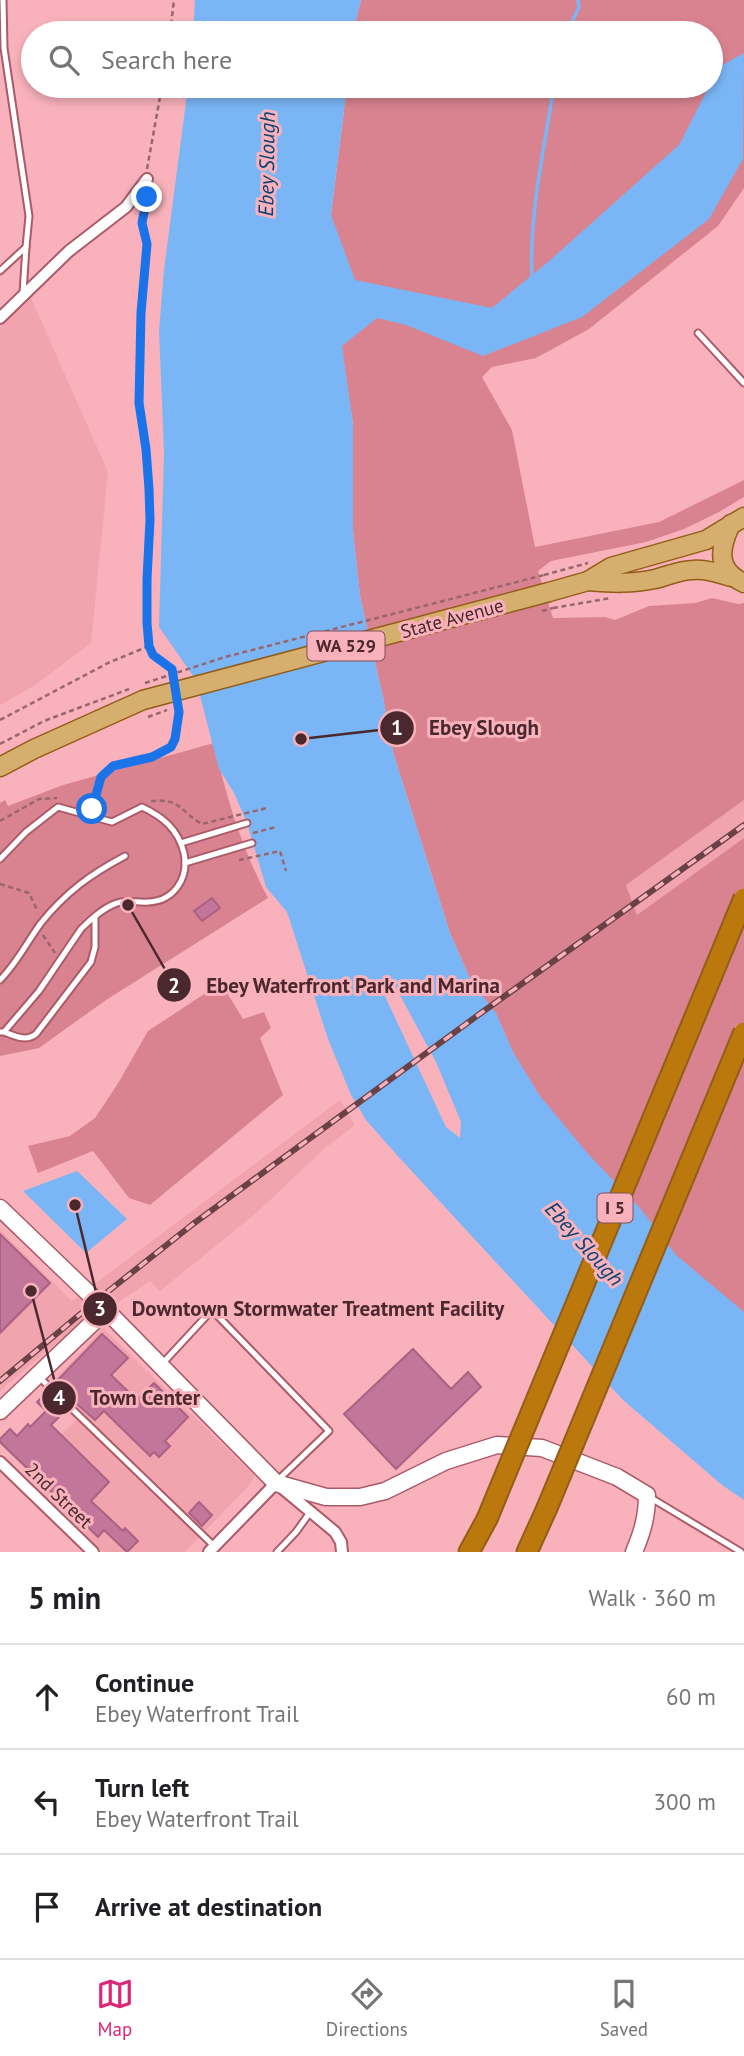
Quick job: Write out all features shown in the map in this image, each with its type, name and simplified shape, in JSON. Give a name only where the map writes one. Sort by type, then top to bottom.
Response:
[{"type":"highway","name":"I 5","points":[[470,1552],[487,1519],[744,898]]},
{"type":"highway","points":[[527,1552],[744,1032]]},
{"type":"main road","points":[[737,521],[725,537],[722,548],[726,570],[737,580]]},
{"type":"main road","name":"State Avenue","points":[[588,581],[611,567],[706,540],[737,521]]},
{"type":"main road","name":"State Avenue","points":[[0,767],[141,693],[547,583],[588,581],[616,584],[694,569],[707,570],[737,580]]},
{"type":"street","points":[[0,318],[69,251],[126,207],[147,179]]},
{"type":"street","points":[[0,1208],[106,1310],[276,1482],[335,1532],[341,1542],[342,1552]]},
{"type":"street","points":[[0,1411],[106,1310]]},
{"type":"street","points":[[276,1482],[326,1497],[360,1497],[385,1491],[446,1461],[497,1445],[542,1448],[617,1477],[647,1495],[644,1529],[634,1552]]},
{"type":"street","name":"2nd Street","points":[[0,1462],[93,1552]]},
{"type":"street","points":[[212,1549],[276,1482]]},
{"type":"lane","points":[[3,0],[4,48],[29,216],[23,297]]},
{"type":"lane","points":[[0,271],[26,247]]},
{"type":"lane","points":[[698,333],[744,383]]},
{"type":"lane","points":[[0,859],[26,832],[58,807],[113,822],[142,807],[166,820],[175,831],[181,843],[185,863],[183,878],[178,888],[160,901],[124,901],[114,904],[95,917],[81,929],[39,990],[2,1032],[25,1039],[36,1034],[91,962],[95,947],[95,917]]},
{"type":"lane","points":[[181,843],[247,823]]},
{"type":"lane","points":[[185,863],[252,843]]},
{"type":"lane","points":[[0,980],[63,898],[96,871],[125,856]]},
{"type":"lane","points":[[161,1365],[212,1310],[329,1431],[276,1482]]},
{"type":"lane","points":[[37,1376],[212,1549]]},
{"type":"lane","points":[[647,1495],[741,1552]]},
{"type":"lane","points":[[277,1552],[311,1511]]},
{"type":"path","points":[[171,21],[174,0]]},
{"type":"path","points":[[160,98],[142,223],[147,244],[141,313],[139,403],[149,489],[146,591],[149,646],[153,655],[172,669],[174,680]]},
{"type":"path","points":[[0,743],[44,721],[141,693],[177,671],[225,657],[547,583]]},
{"type":"path","points":[[0,720],[108,663],[149,646]]},
{"type":"path","points":[[92,809],[101,777],[113,766],[152,757],[171,747],[178,720],[177,701]]},
{"type":"path","points":[[0,821],[39,799],[62,800]]},
{"type":"path","points":[[144,802],[165,800],[183,808],[188,815],[202,824],[267,808]]},
{"type":"path","points":[[83,806],[99,810]]},
{"type":"path","points":[[244,836],[276,827]]},
{"type":"path","points":[[239,860],[280,851],[286,871]]},
{"type":"path","points":[[0,884],[29,893],[40,916]]},
{"type":"path","points":[[44,938],[52,950]]},
{"type":"shaded area","points":[[361,0],[744,0],[744,188],[718,226],[589,329],[536,358],[492,367],[482,377],[512,430],[535,547],[659,522],[744,480],[744,497],[684,529],[646,542],[551,561],[538,571],[553,618],[605,617],[615,620],[649,606],[695,603],[712,598],[744,603],[744,800],[626,885],[637,915],[744,838],[744,1330],[549,1123],[496,1014],[471,981],[450,933],[393,752],[360,596],[353,531],[353,424],[343,358],[331,215],[346,98],[723,98],[723,21],[356,21]]},
{"type":"shaded area","points":[[31,298],[108,472],[91,643],[34,686],[0,705],[0,327]]},
{"type":"shaded area","points":[[214,743],[236,822],[250,861],[268,898],[106,1000],[39,1048],[0,1056],[0,803],[5,800],[8,806],[63,785]]},
{"type":"shaded area","points":[[744,800],[744,838],[637,916],[626,885]]},
{"type":"shaded area","points":[[221,983],[243,1019],[264,1012],[271,1028],[260,1038],[283,1095],[150,1205],[129,1198],[93,1151],[38,1173],[28,1146],[70,1136],[95,1118],[148,1031]]},
{"type":"shaded area","points":[[340,1100],[355,1125],[324,1149],[255,1214],[160,1291],[150,1281],[50,1348],[0,1391],[0,1230],[72,1301]]},
{"type":"shaded area","points":[[103,1328],[254,1475],[252,1482],[185,1552],[103,1552],[23,1474],[77,1419],[46,1389]]},
{"type":"water","points":[[195,0],[361,0],[356,21],[194,21]]},
{"type":"water","name":"Ebey Slough","points":[[744,53],[743,159],[709,219],[582,317],[483,356],[406,325],[377,318],[342,346],[353,424],[353,531],[360,596],[393,752],[450,933],[471,981],[496,1013],[513,1052],[540,1096],[588,1154],[640,1208],[676,1255],[744,1312],[744,1500],[722,1485],[623,1400],[366,1120],[351,1095],[328,1039],[287,912],[266,887],[247,823],[234,793],[219,769],[196,680],[159,627],[164,452],[159,330],[186,98],[346,98],[331,215],[355,280],[492,308],[548,262],[679,145],[703,98],[723,98],[723,65]]},
{"type":"water","points":[[77,1171],[127,1219],[86,1253],[23,1191]]},
{"type":"pier","points":[[382,981],[395,986],[436,1062],[461,1122],[460,1138],[446,1127],[384,994]]},
{"type":"building","points":[[212,898],[220,908],[202,921],[194,911]]},
{"type":"building","points":[[0,1234],[50,1283],[0,1333]]},
{"type":"building","points":[[102,1334],[128,1358],[111,1375],[137,1400],[154,1383],[188,1417],[165,1441],[170,1446],[159,1457],[154,1452],[150,1456],[104,1411],[95,1420],[54,1384]]},
{"type":"building","points":[[413,1349],[451,1389],[468,1372],[481,1387],[396,1469],[344,1414]]},
{"type":"building","points":[[47,1392],[66,1410],[51,1425],[109,1482],[91,1501],[123,1531],[125,1528],[138,1541],[127,1552],[104,1530],[98,1537],[0,1442],[10,1429],[17,1436],[46,1411],[37,1402]]},
{"type":"building","points":[[199,1502],[212,1515],[202,1526],[189,1513]]},
{"type":"waterway","points":[[573,21],[579,7],[578,0]]},
{"type":"waterway","points":[[532,278],[535,206],[552,98]]},
{"type":"railway","points":[[0,1381],[193,1224],[744,825]]},
{"type":"place","name":"Ebey Slough","points":[[301,739]]},
{"type":"place","name":"Ebey Waterfront Park and Marina","points":[[128,905]]},
{"type":"place","name":"Downtown Stormwater Treatment Facility","points":[[75,1205]]},
{"type":"place","name":"Town Center","points":[[31,1291]]},
{"type":"route","points":[[92,809],[101,777],[113,766],[152,757],[171,747],[175,739],[179,712],[172,669],[153,655],[149,646],[147,623],[149,489],[139,403],[142,290],[147,244],[142,223],[147,197]]}]
